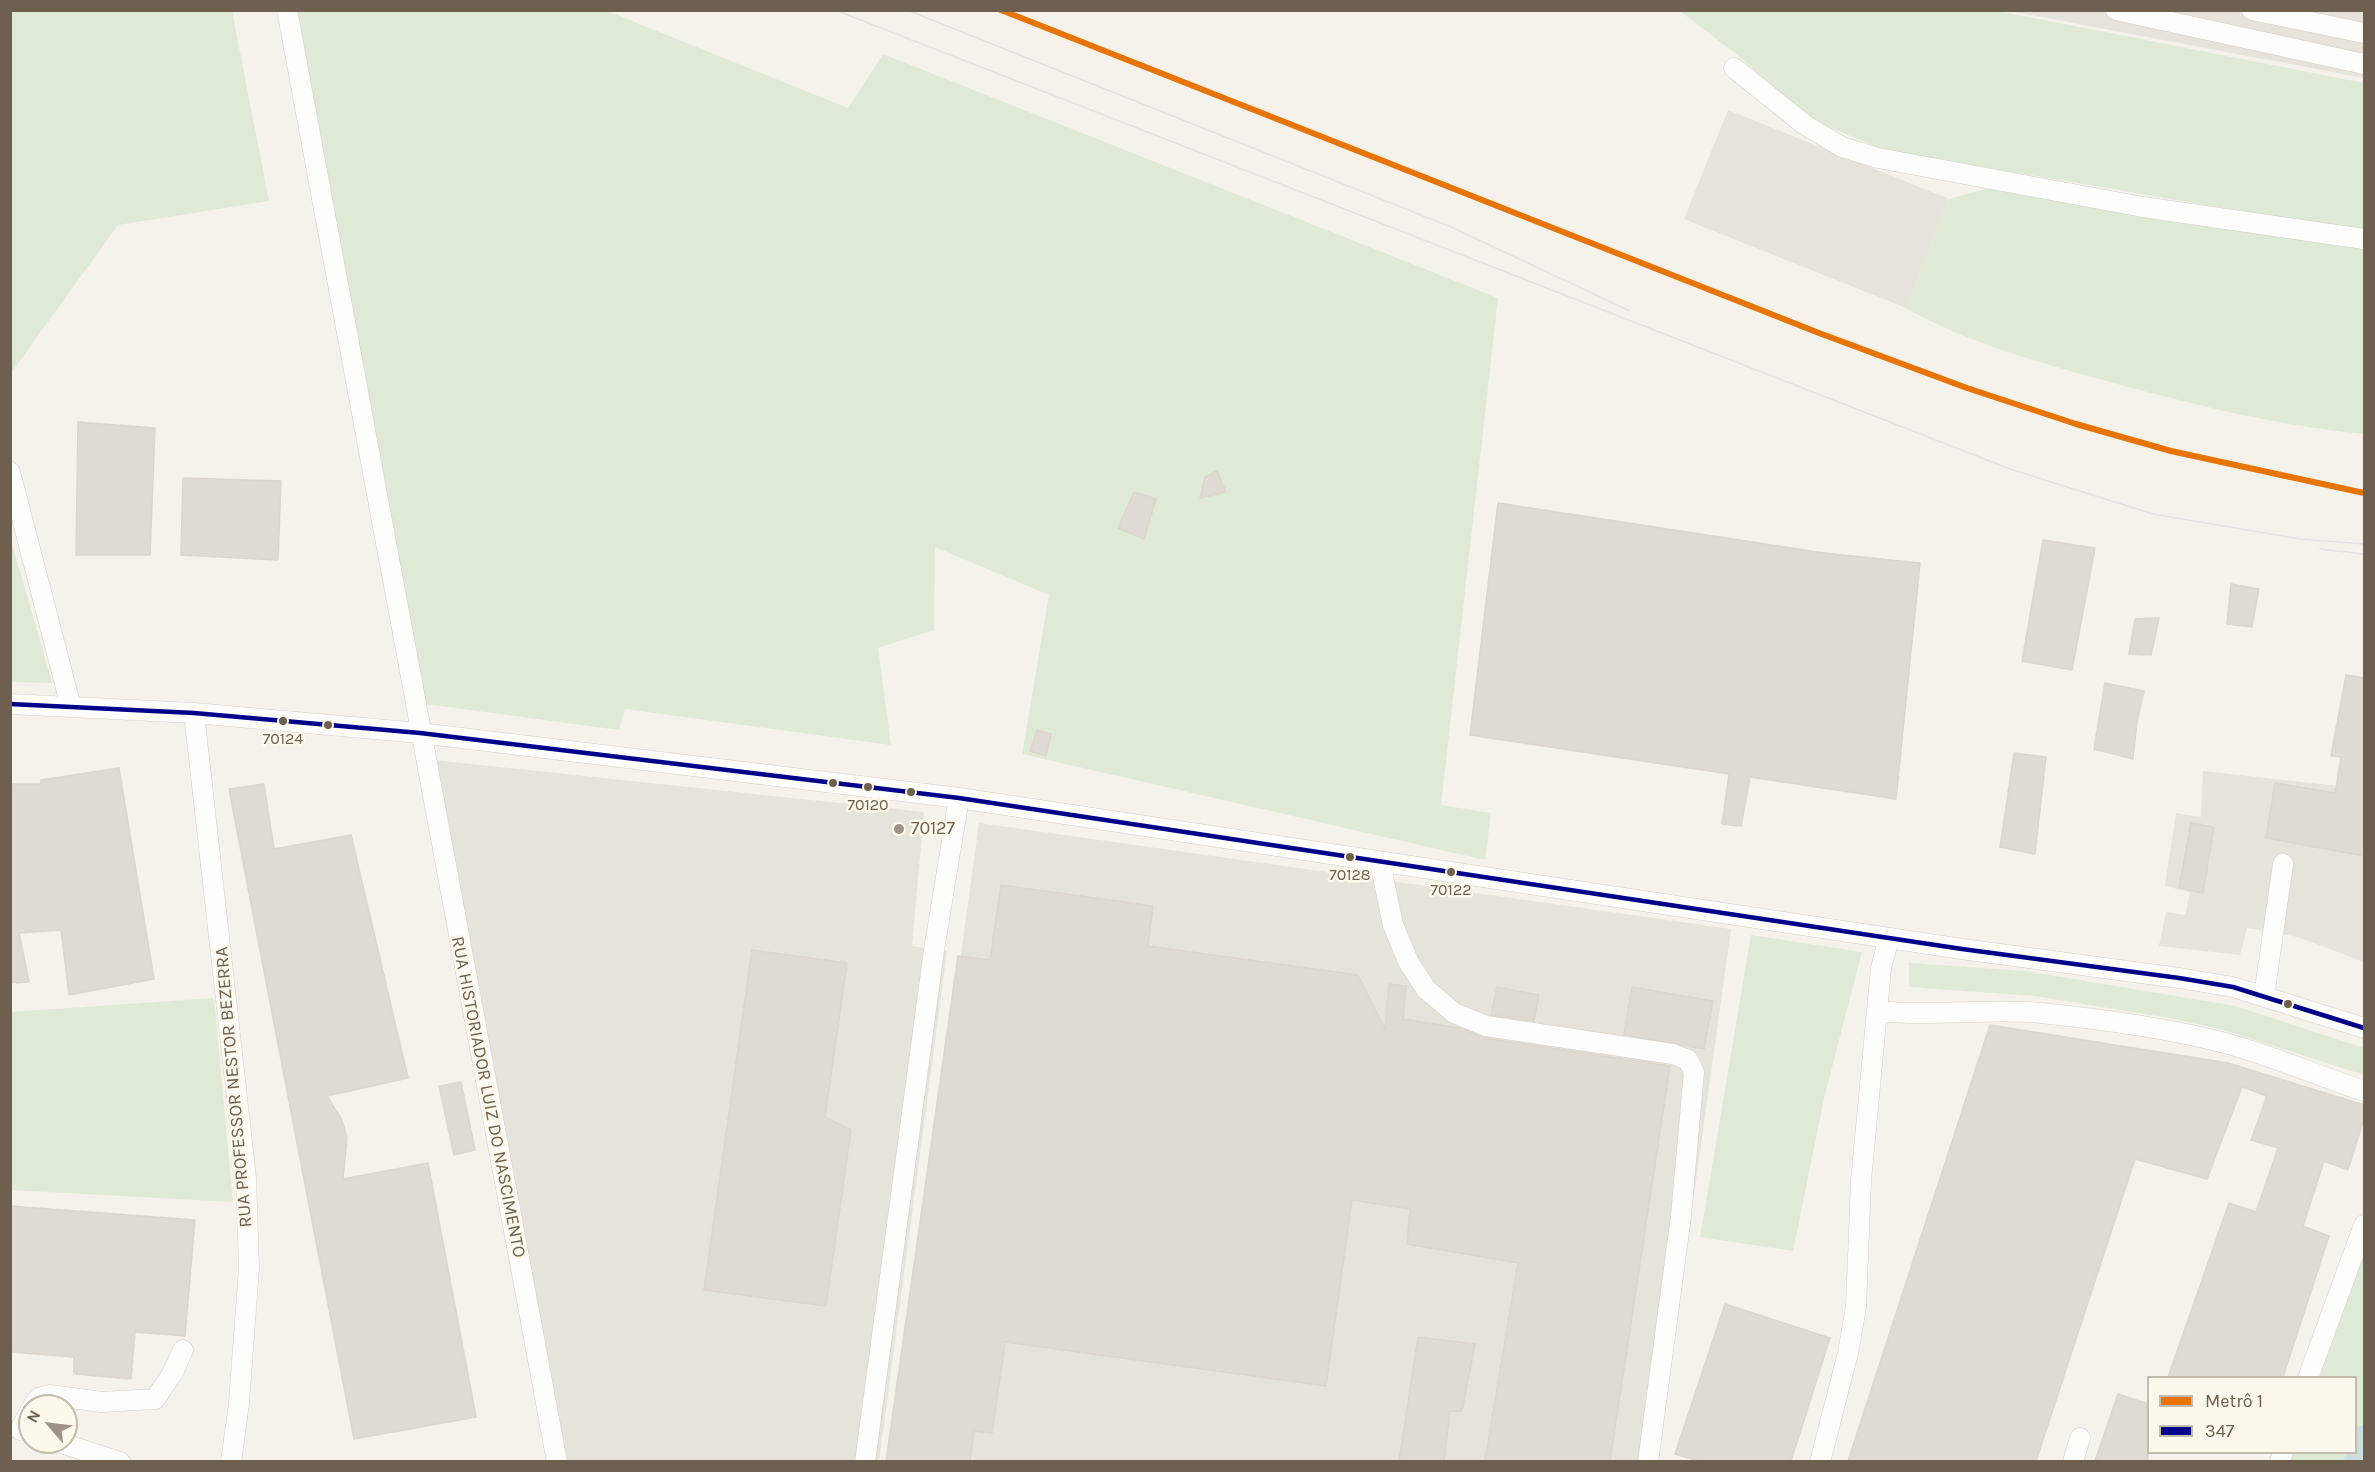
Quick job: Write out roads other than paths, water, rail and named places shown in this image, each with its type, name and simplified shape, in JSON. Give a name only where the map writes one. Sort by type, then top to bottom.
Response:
[{"type":"street","name":"RUA HISTORIADOR LUIZ DO NASCIMENTO","points":[[287,10],[557,1461]]},
{"type":"street","points":[[2116,10],[2364,64]]},
{"type":"street","points":[[2252,10],[2364,33]]},
{"type":"street","points":[[1734,68],[1805,124],[1842,147],[1878,158],[2143,207],[2364,239]]},
{"type":"street","points":[[10,472],[71,707]]},
{"type":"street","points":[[10,704],[194,713],[420,733],[959,798],[1889,938],[2179,978],[2232,987],[2364,1028]]},
{"type":"street","name":"RUA PROFESSOR NESTOR BEZERRA","points":[[194,713],[246,1178],[249,1268],[239,1403],[231,1461]]},
{"type":"street","points":[[865,1461],[934,950],[959,798]]},
{"type":"street","points":[[1380,862],[1393,925],[1409,963],[1426,989],[1454,1013],[1486,1026],[1673,1054],[1688,1060],[1694,1072],[1681,1216],[1648,1461]]},
{"type":"street","points":[[2264,996],[2283,864]]},
{"type":"street","points":[[1820,1461],[1848,1353],[1856,1307],[1862,1181],[1877,1011],[1881,968],[1889,938]]},
{"type":"street","points":[[1877,1011],[1918,1014],[1983,1011],[2041,1013],[2151,1028],[2217,1041],[2364,1091]]},
{"type":"street","points":[[2308,1376],[2364,1225]]},
{"type":"street","points":[[78,1399],[101,1402],[155,1399],[172,1374],[183,1350]]},
{"type":"street","points":[[2073,1461],[2080,1438]]},
{"type":"street","points":[[78,1453],[120,1461]]},
{"type":"waterway","points":[[2361,1462],[2364,1442]]},
{"type":"tram line","points":[[835,10],[2010,469],[2153,514],[2300,539],[2364,544]]},
{"type":"tram line","points":[[907,10],[1451,227],[1630,311]]},
{"type":"tram line","points":[[2320,549],[2364,554]]},
{"type":"metro line","name":"1","points":[[1001,10],[1819,333],[1967,388],[2076,424],[2171,451],[2364,493]]},
{"type":"place","name":"70124","points":[[283,721]]},
{"type":"place","name":"70120","points":[[868,787]]},
{"type":"place","name":"70127","points":[[899,829]]},
{"type":"place","name":"70128","points":[[1350,857]]},
{"type":"place","name":"70122","points":[[1451,872]]}]
